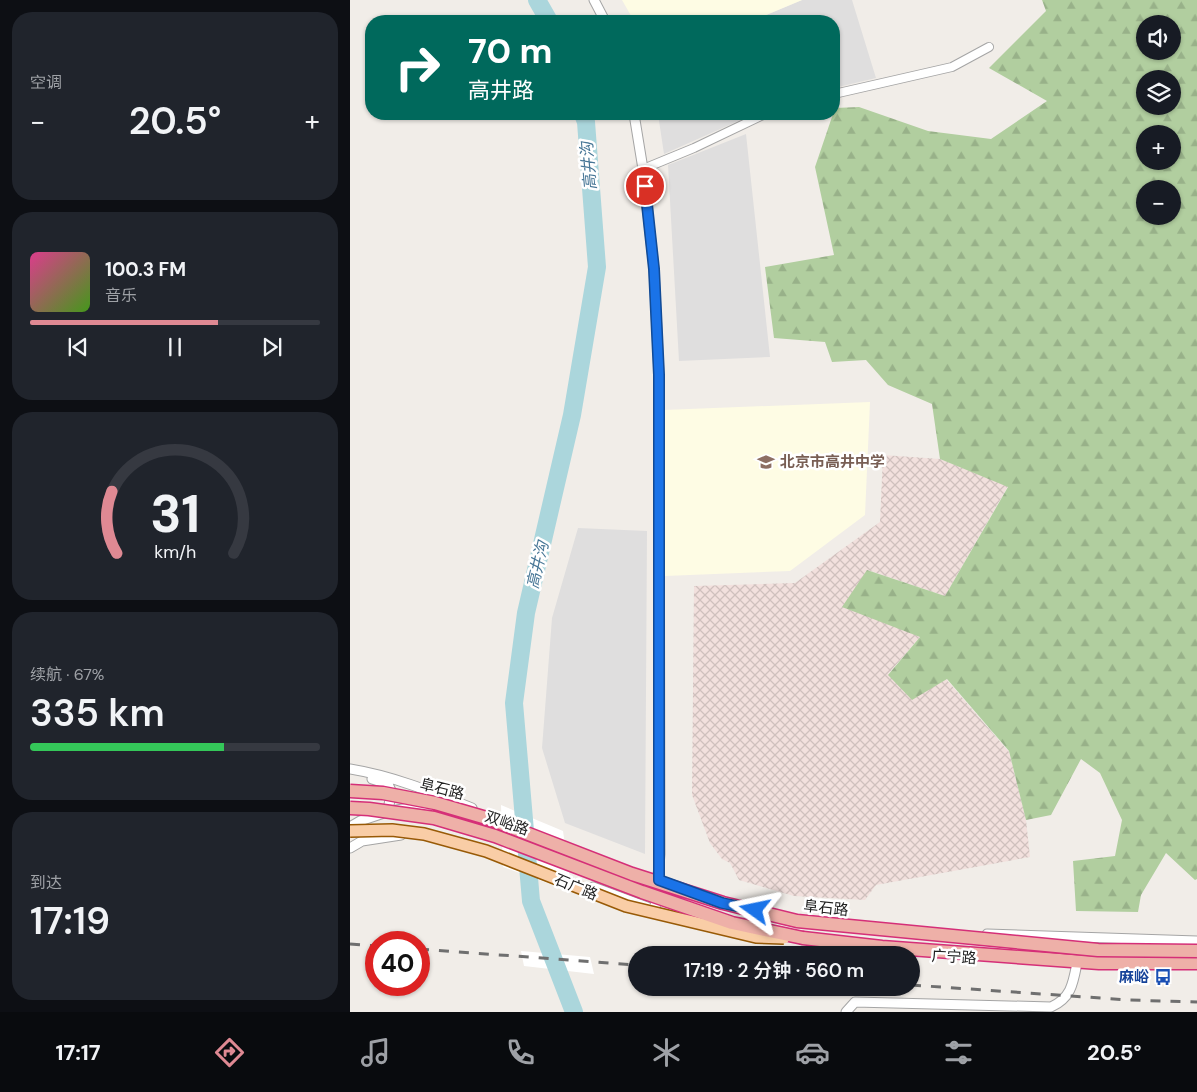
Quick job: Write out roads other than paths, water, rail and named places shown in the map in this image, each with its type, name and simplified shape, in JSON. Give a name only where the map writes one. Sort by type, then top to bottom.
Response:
[{"type":"highway","name":"阜石路","points":[[350,791],[383,793],[435,802],[490,819],[632,874],[723,903],[797,921],[1098,950],[1197,952]]},
{"type":"highway","name":"阜石路","points":[[350,808],[434,818],[469,828],[732,923],[803,938],[882,947],[1099,963],[1197,963]]},
{"type":"main road","name":"石广路","points":[[350,831],[392,830],[424,834],[486,851],[626,906],[705,927],[756,937],[803,938]]},
{"type":"street","points":[[594,0],[602,15]]},
{"type":"street","points":[[840,93],[952,67],[989,47]]},
{"type":"street","points":[[635,120],[643,169],[654,269],[659,375],[659,880],[655,909]]},
{"type":"street","points":[[643,169],[694,148],[752,120]]},
{"type":"street","points":[[350,769],[413,784],[490,816]]},
{"type":"street","points":[[350,774],[379,780],[388,784],[392,793],[387,812]]},
{"type":"street","name":"双峪路","points":[[350,827],[360,821],[387,812],[415,807],[445,806],[490,816],[617,866],[659,880]]},
{"type":"street","name":"双峪路","points":[[350,848],[362,841],[390,836],[415,834],[448,838],[484,847],[655,909]]},
{"type":"street","name":"广宁路","points":[[659,880],[722,903],[806,920],[920,931],[1197,941]]},
{"type":"street","name":"广宁路","points":[[655,909],[810,944],[904,954],[1197,969]]},
{"type":"street","points":[[846,1012],[855,1002],[1051,1007],[1061,1002],[1067,995],[1074,982],[1077,963]]},
{"type":"waterway","name":"高井沟","points":[[537,0],[546,15]]},
{"type":"waterway","name":"高井沟","points":[[574,1012],[531,901],[514,703],[526,613],[572,415],[597,267],[585,120]]},
{"type":"railway","points":[[350,944],[365,945]]},
{"type":"railway","points":[[430,950],[628,964]]},
{"type":"railway","points":[[920,986],[1129,1000],[1197,1002]]},
{"type":"place","name":"北京市高井中学","points":[[766,462]]},
{"type":"place","name":"麻峪","points":[[1163,977]]}]
